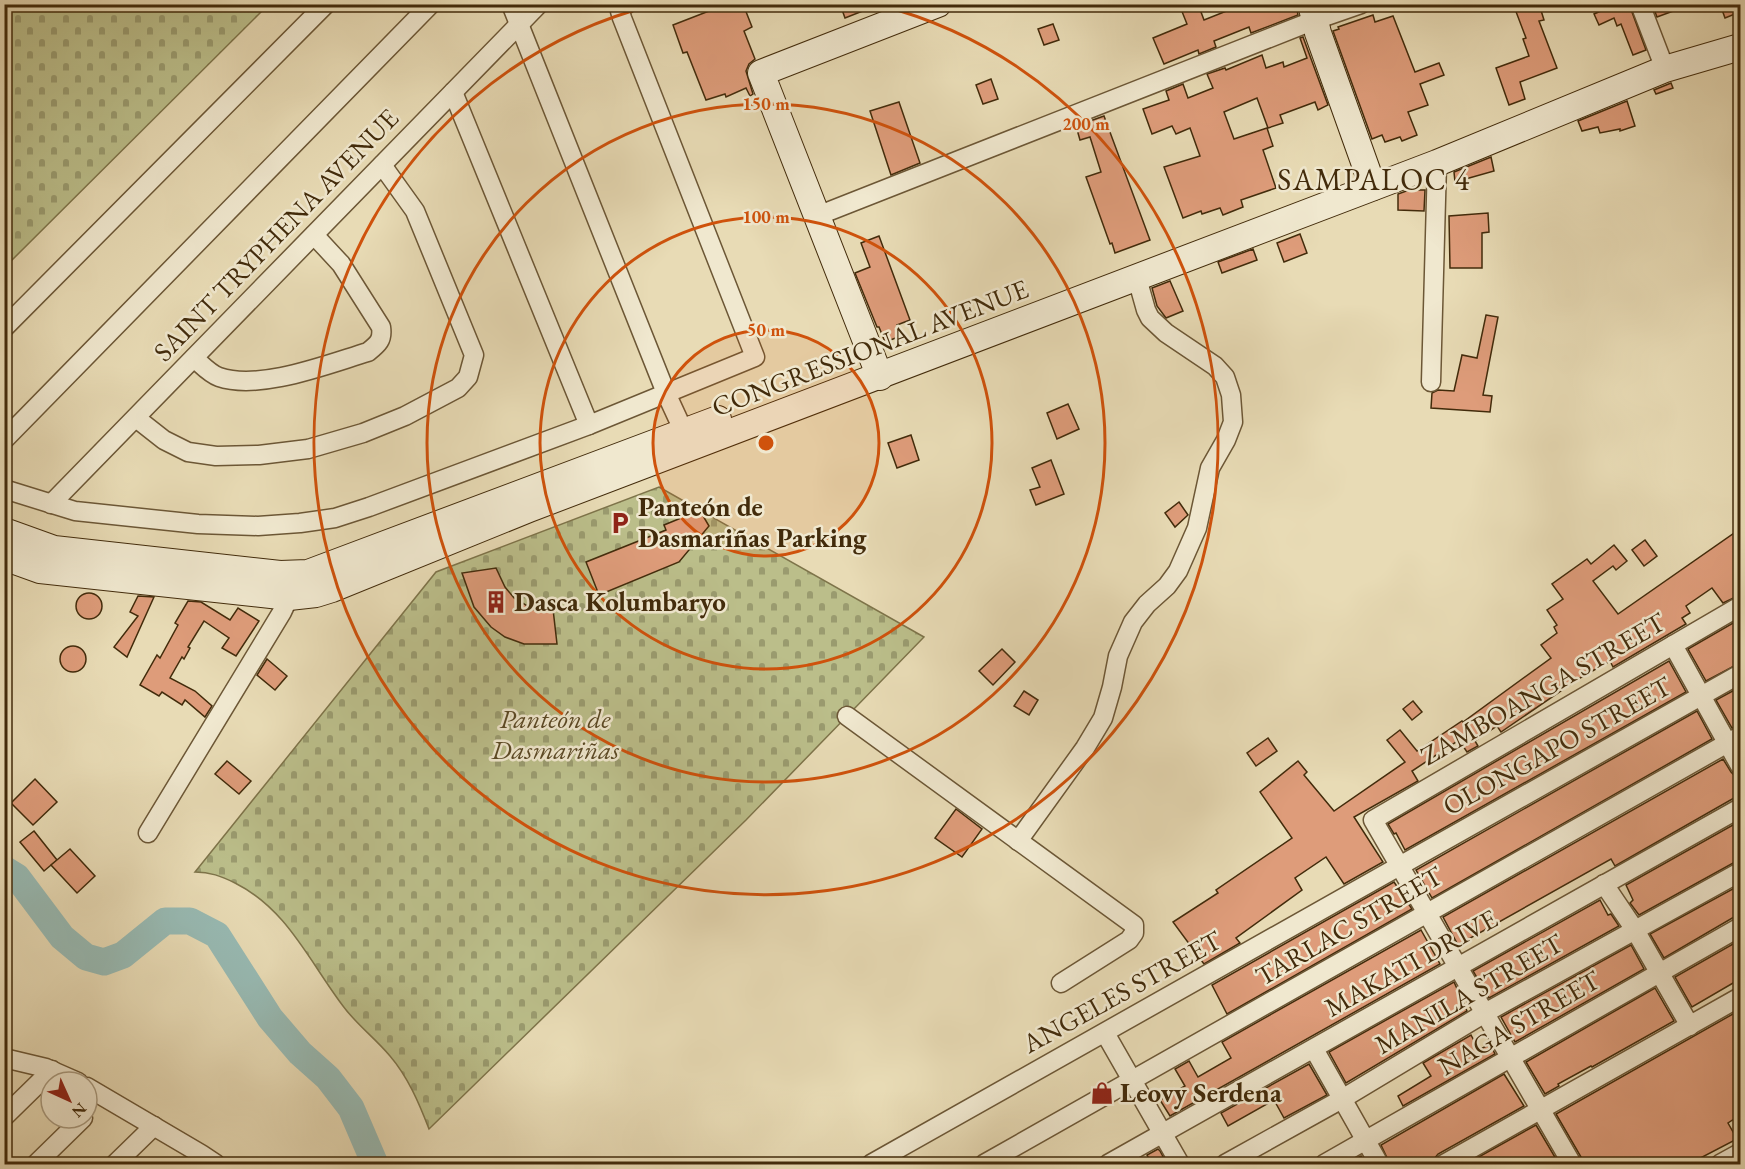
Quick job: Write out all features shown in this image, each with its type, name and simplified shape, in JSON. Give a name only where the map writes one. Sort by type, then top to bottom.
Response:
[{"type":"main road","points":[[877,369],[762,73],[938,4]]},
{"type":"main road","points":[[1313,12],[1318,33],[1371,179]]},
{"type":"main road","name":"CONGRESSIONAL AVENUE","points":[[4,531],[54,549],[291,586],[316,594],[877,369],[1371,179],[1740,32]]},
{"type":"main road","name":"CONGRESSIONAL AVENUE","points":[[4,557],[40,570],[291,586],[324,569],[684,432],[877,369],[1137,278],[1371,179],[1437,163],[1663,64],[1740,47]]},
{"type":"street","points":[[4,328],[326,4]]},
{"type":"street","points":[[4,440],[432,4]]},
{"type":"street","points":[[511,4],[666,393],[684,432]]},
{"type":"street","name":"SAINT TRYPHENA AVENUE","points":[[51,504],[539,4]]},
{"type":"street","points":[[4,489],[75,511],[198,524],[258,526],[335,518],[589,425],[755,357],[622,18],[621,8],[627,4]]},
{"type":"street","points":[[817,216],[1313,12],[1361,4]]},
{"type":"street","points":[[1640,4],[1663,64]]},
{"type":"street","points":[[453,92],[589,425]]},
{"type":"street","points":[[1431,382],[1437,163]]},
{"type":"street","points":[[136,418],[164,440],[188,452],[216,456],[259,455],[308,449],[363,432],[405,416],[458,388],[468,377],[474,355],[415,211],[382,165]]},
{"type":"street","points":[[194,358],[217,377],[235,381],[284,378],[368,352],[378,344],[382,336],[381,327],[341,264],[314,235]]},
{"type":"street","points":[[1018,841],[1085,748],[1103,718],[1118,656],[1133,622],[1178,571],[1197,528],[1210,468],[1233,422],[1231,395],[1225,377],[1215,366],[1166,333],[1150,318],[1137,278]]},
{"type":"street","points":[[148,833],[291,586]]},
{"type":"street","name":"ZAMBOANGA STREET","points":[[1400,866],[1373,820],[1740,606]]},
{"type":"street","points":[[1672,645],[1701,696],[1734,739],[1740,766]]},
{"type":"street","name":"OLONGAPO STREET","points":[[1400,866],[1740,674]]},
{"type":"street","points":[[847,716],[1134,925],[1134,933],[1129,940],[1061,982]]},
{"type":"street","name":"TARLAC STREET","points":[[984,1164],[1734,739]]},
{"type":"street","name":"MAKATI DRIVE","points":[[1108,1164],[1740,808]]},
{"type":"street","points":[[1400,866],[1572,1164]]},
{"type":"street","name":"ANGELES STREET","points":[[872,1164],[1400,866]]},
{"type":"street","name":"MANILA STREET","points":[[1225,1164],[1342,1099],[1485,1013],[1740,872]]},
{"type":"street","points":[[1604,884],[1635,930],[1690,1026]]},
{"type":"street","name":"NAGA STREET","points":[[1324,1164],[1740,927]]},
{"type":"street","points":[[1445,1164],[1740,997]]},
{"type":"street","points":[[1105,1033],[1180,1164]]},
{"type":"street","points":[[1314,1049],[1379,1164]]},
{"type":"street","points":[[4,1058],[52,1070]]},
{"type":"street","points":[[4,1117],[39,1083]]},
{"type":"street","points":[[99,1094],[154,1126],[203,1161]]},
{"type":"street","points":[[99,1102],[104,1097]]},
{"type":"street","points":[[115,1164],[154,1126]]},
{"type":"street","points":[[36,1164],[71,1130]]},
{"type":"green space","points":[[5,4],[268,4],[268,5],[5,267]]},
{"type":"green space","name":"Panteón de Dasmariñas","points":[[659,487],[924,637],[746,820],[429,1129],[412,1091],[396,1064],[348,1013],[283,921],[253,894],[235,883],[215,875],[195,872],[436,572]]},
{"type":"building","points":[[727,4],[743,4],[752,27],[744,31],[755,59],[746,71],[753,94],[750,96],[746,88],[726,97],[725,94],[706,100],[687,52],[683,53],[673,25]]},
{"type":"building","points":[[840,4],[878,4],[878,5],[845,18]]},
{"type":"building","points":[[1179,4],[1198,4],[1204,20],[1244,4],[1296,4],[1298,15],[1251,33],[1249,27],[1214,41],[1216,47],[1199,54],[1198,50],[1164,64],[1153,38],[1187,24]]},
{"type":"building","points":[[1527,4],[1539,4],[1544,20],[1539,21],[1557,68],[1520,82],[1525,99],[1509,105],[1496,68],[1529,56],[1523,39],[1526,38],[1515,9]]},
{"type":"building","points":[[1609,4],[1629,4],[1646,50],[1633,55],[1621,24],[1617,26],[1614,18],[1599,25],[1594,14],[1610,7]]},
{"type":"building","points":[[1652,4],[1687,4],[1687,6],[1657,17]]},
{"type":"building","points":[[1720,4],[1740,4],[1740,12],[1725,18]]},
{"type":"building","points":[[1373,15],[1375,22],[1393,16],[1415,72],[1439,63],[1444,75],[1420,84],[1428,105],[1408,112],[1417,135],[1402,141],[1400,137],[1385,142],[1382,135],[1372,139],[1333,31],[1339,29],[1338,27]]},
{"type":"building","points":[[1053,24],[1059,40],[1044,45],[1038,29]]},
{"type":"building","points":[[1303,37],[1328,105],[1318,110],[1315,102],[1280,115],[1283,123],[1268,128],[1257,98],[1224,112],[1234,139],[1267,128],[1273,146],[1263,150],[1276,188],[1241,200],[1243,207],[1223,215],[1220,208],[1202,214],[1201,211],[1183,218],[1164,167],[1200,156],[1190,128],[1176,134],[1172,126],[1152,134],[1143,109],[1169,100],[1166,91],[1183,84],[1188,98],[1213,88],[1207,74],[1225,68],[1226,70],[1262,55],[1266,68],[1283,62],[1284,67],[1307,58],[1300,38]]},
{"type":"building","points":[[991,79],[998,99],[983,104],[976,85]]},
{"type":"building","points":[[1671,83],[1673,88],[1656,94],[1654,90]]},
{"type":"building","points":[[1627,101],[1635,126],[1620,131],[1620,129],[1600,133],[1598,127],[1582,131],[1578,121]]},
{"type":"building","points":[[899,102],[920,163],[891,175],[870,111]]},
{"type":"building","points":[[1104,116],[1150,240],[1115,253],[1086,177],[1101,172],[1090,137],[1080,140],[1076,126]]},
{"type":"building","points":[[1491,157],[1494,171],[1455,182],[1454,172]]},
{"type":"building","points":[[1409,190],[1425,190],[1424,211],[1398,210],[1398,194]]},
{"type":"building","points":[[1488,213],[1489,232],[1482,233],[1482,268],[1450,268],[1449,216]]},
{"type":"building","points":[[1300,234],[1307,253],[1284,262],[1277,243]]},
{"type":"building","points":[[879,236],[910,320],[897,325],[901,336],[885,342],[855,273],[870,267],[861,243]]},
{"type":"building","points":[[1253,249],[1257,260],[1222,273],[1218,262]]},
{"type":"building","points":[[1170,281],[1183,311],[1166,318],[1157,306],[1152,288]]},
{"type":"building","points":[[1486,315],[1498,317],[1483,395],[1492,396],[1490,412],[1431,408],[1432,393],[1438,390],[1454,391],[1462,355],[1477,358]]},
{"type":"building","points":[[1068,404],[1079,429],[1057,439],[1047,413]]},
{"type":"building","points":[[911,435],[919,460],[897,468],[888,443]]},
{"type":"building","points":[[1051,460],[1064,494],[1036,505],[1030,490],[1040,487],[1032,468]]},
{"type":"building","points":[[1179,502],[1188,515],[1175,527],[1165,513]]},
{"type":"building","points":[[698,511],[709,526],[679,562],[599,595],[586,562],[666,530],[664,525]]},
{"type":"building","points":[[1740,529],[1740,595],[1723,603],[1712,588],[1686,606],[1690,613],[1682,618],[1686,624],[1613,667],[1610,661],[1580,678],[1501,732],[1497,726],[1475,741],[1478,746],[1467,752],[1459,740],[1412,771],[1418,781],[1354,817],[1383,862],[1344,884],[1326,857],[1295,878],[1302,890],[1236,938],[1240,943],[1204,964],[1173,922],[1218,893],[1216,890],[1292,838],[1260,792],[1298,761],[1307,772],[1304,775],[1334,811],[1405,762],[1387,740],[1400,730],[1417,751],[1463,722],[1551,658],[1541,645],[1557,633],[1554,627],[1557,625],[1547,610],[1563,599],[1552,584],[1587,559],[1591,564],[1614,545],[1627,561],[1616,570],[1613,566],[1593,581],[1618,614]]},
{"type":"building","points":[[1645,540],[1657,556],[1644,566],[1632,550]]},
{"type":"building","name":"Dasca Kolumbaryo","points":[[496,568],[505,587],[514,598],[534,610],[553,609],[557,644],[524,644],[505,637],[491,627],[474,607],[462,573]]},
{"type":"building","points":[[89,593],[98,597],[102,606],[98,615],[89,619],[80,615],[76,606],[80,597]]},
{"type":"building","points":[[138,596],[154,597],[127,657],[114,647],[138,616],[130,612]]},
{"type":"building","points":[[188,601],[201,602],[230,620],[238,608],[259,621],[236,656],[222,648],[229,638],[204,621],[188,647],[190,648],[184,659],[182,657],[170,678],[195,691],[212,706],[205,717],[185,700],[182,705],[162,692],[159,696],[140,685],[157,655],[160,658],[178,625],[175,623]]},
{"type":"building","points":[[1740,619],[1740,663],[1706,681],[1688,649]]},
{"type":"building","points":[[73,646],[82,650],[86,659],[82,668],[73,672],[64,668],[60,659],[64,650]]},
{"type":"building","points":[[1002,649],[1015,662],[993,685],[979,671]]},
{"type":"building","points":[[267,659],[287,676],[275,690],[257,675]]},
{"type":"building","points":[[1669,661],[1686,692],[1405,850],[1396,833],[1394,834],[1388,824]]},
{"type":"building","points":[[1740,687],[1740,725],[1732,728],[1716,700]]},
{"type":"building","points":[[1024,691],[1038,700],[1029,715],[1014,706]]},
{"type":"building","points":[[1413,701],[1422,712],[1412,720],[1403,709]]},
{"type":"building","points":[[1697,711],[1712,739],[1432,898],[1416,870]]},
{"type":"building","points":[[1268,738],[1277,751],[1256,766],[1247,753]]},
{"type":"building","points":[[1723,759],[1731,772],[1740,777],[1740,797],[1734,798],[1615,866],[1611,859],[1458,945],[1443,917]]},
{"type":"building","points":[[227,761],[251,781],[239,794],[215,774]]},
{"type":"building","points":[[35,779],[57,802],[33,825],[11,803]]},
{"type":"building","points":[[956,809],[982,829],[962,857],[935,838]]},
{"type":"building","points":[[1740,821],[1740,861],[1639,915],[1630,903],[1633,900],[1626,885]]},
{"type":"building","points":[[34,831],[57,860],[44,871],[20,842]]},
{"type":"building","points":[[70,849],[95,876],[77,893],[51,865]]},
{"type":"building","points":[[1394,882],[1412,909],[1227,1014],[1212,985]]},
{"type":"building","points":[[1740,885],[1740,916],[1734,917],[1664,958],[1650,934]]},
{"type":"building","points":[[1600,900],[1608,915],[1611,914],[1619,926],[1489,998],[1473,971]]},
{"type":"building","points":[[1421,930],[1440,964],[1170,1116],[1160,1100],[1185,1086],[1175,1069],[1189,1061],[1198,1077],[1231,1058],[1222,1042]]},
{"type":"building","points":[[1740,940],[1740,979],[1692,1007],[1675,977]]},
{"type":"building","points":[[1631,945],[1644,969],[1515,1042],[1501,1017]]},
{"type":"building","points":[[1454,982],[1467,1011],[1346,1083],[1329,1052]]},
{"type":"building","points":[[1655,988],[1674,1021],[1558,1084],[1559,1086],[1545,1094],[1526,1062]]},
{"type":"building","points":[[1740,1010],[1740,1115],[1728,1123],[1737,1139],[1689,1164],[1585,1164],[1556,1114]]},
{"type":"building","points":[[1471,1035],[1479,1050],[1490,1044],[1495,1054],[1403,1106],[1398,1096],[1431,1076],[1423,1063]]},
{"type":"building","points":[[1309,1064],[1327,1095],[1284,1118],[1274,1100],[1228,1126],[1221,1113]]},
{"type":"building","points":[[1504,1074],[1524,1106],[1438,1154],[1433,1164],[1390,1164],[1381,1145]]},
{"type":"building","points":[[1536,1125],[1559,1164],[1466,1164]]},
{"type":"building","points":[[1158,1149],[1167,1164],[1152,1164],[1147,1155]]},
{"type":"building","points":[[1361,1156],[1366,1164],[1346,1164]]},
{"type":"waterway","points":[[4,869],[17,877],[62,937],[86,957],[104,962],[123,955],[165,921],[190,921],[217,935],[270,1018],[300,1053],[328,1078],[351,1108],[375,1164]]},
{"type":"place","name":"Panteón de Dasmariñas Parking","points":[[620,523]]},
{"type":"place","name":"Dasca Kolumbaryo","points":[[496,602]]},
{"type":"place","name":"Leovy Serdena","points":[[1102,1093]]},
{"type":"district","name":"SAMPALOC 4","points":[[1374,180]]}]
